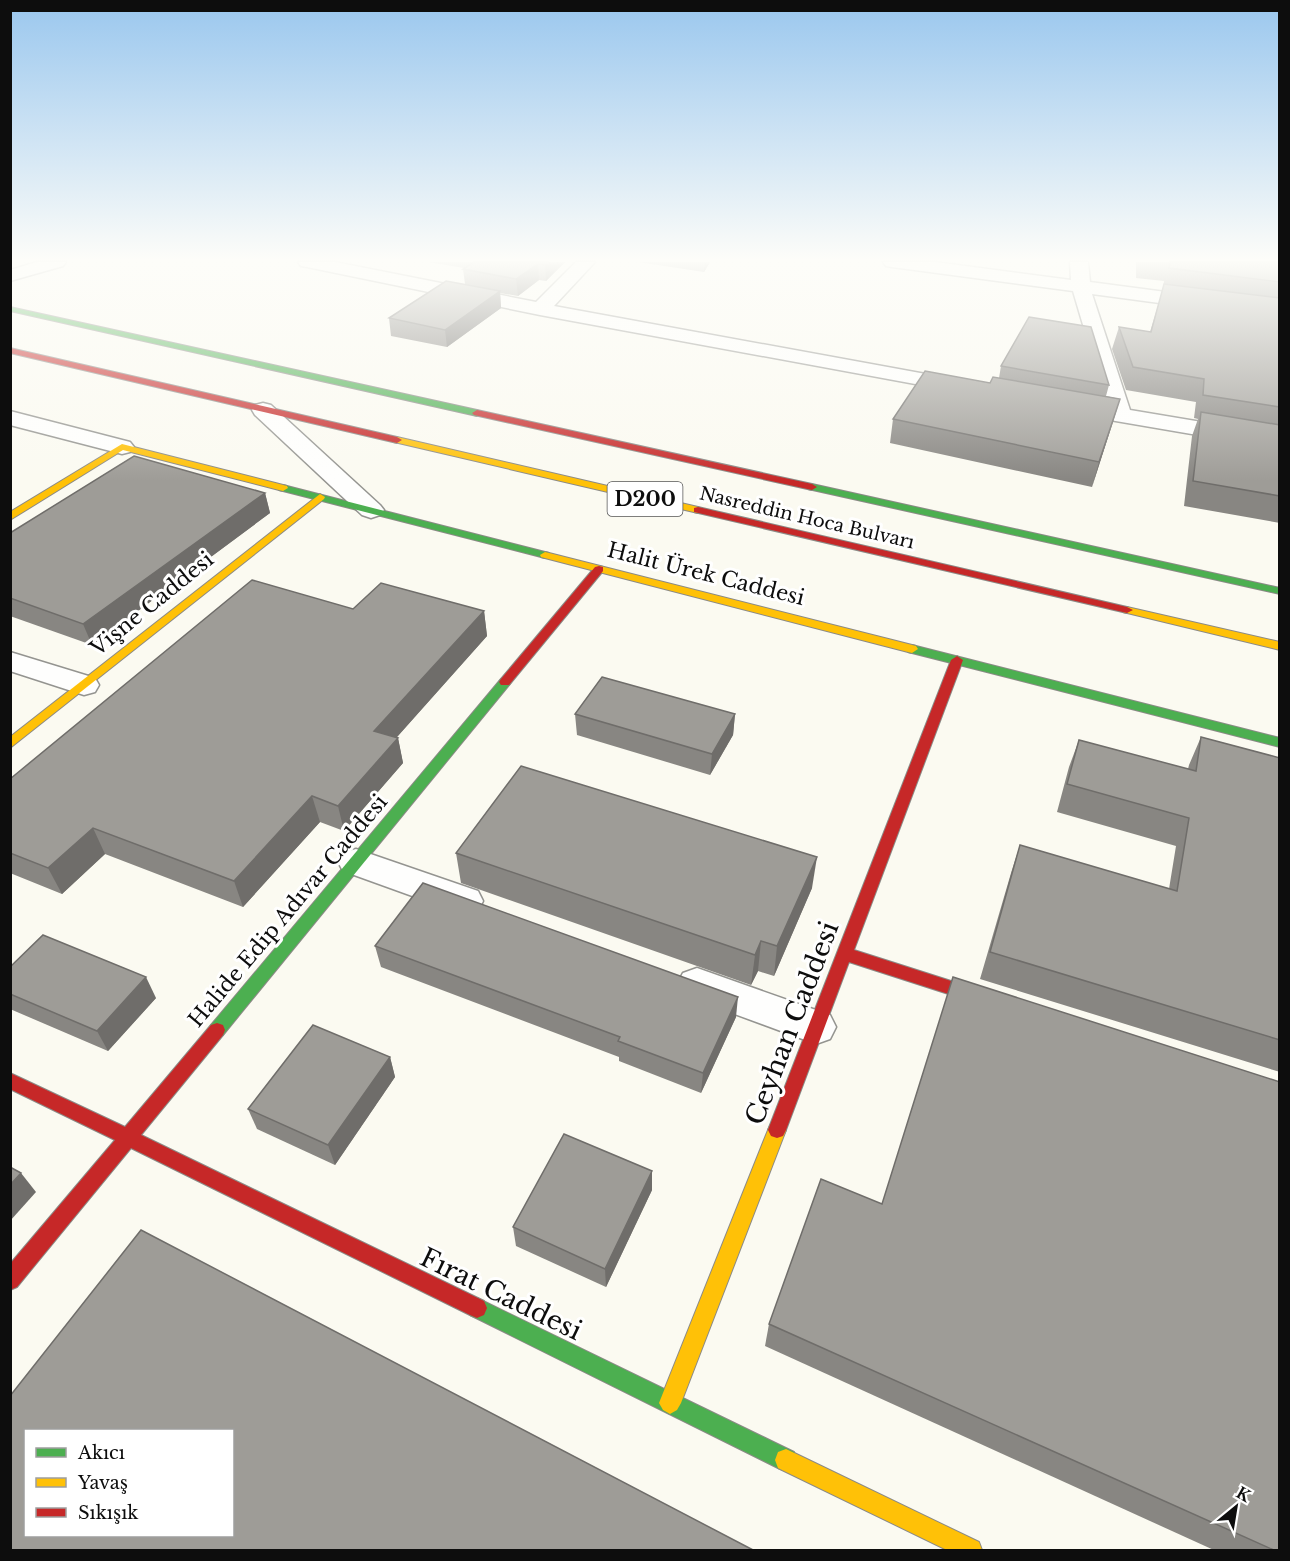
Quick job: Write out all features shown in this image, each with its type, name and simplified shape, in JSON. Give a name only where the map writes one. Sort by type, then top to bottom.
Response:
[{"type":"main road","name":"Nasreddin Hoca Bulvarı","points":[[126,335],[1280,591]]},
{"type":"main road","name":"Nasreddin Hoca Bulvarı","points":[[10,350],[1280,646]]},
{"type":"main road","name":"Halit Ürek Caddesi","points":[[122,447],[1280,743]]},
{"type":"main road","points":[[10,517],[122,447]]},
{"type":"main road","name":"Vişne Caddesi","points":[[10,744],[320,497]]},
{"type":"main road","name":"Halide Edip Adıvar Caddesi","points":[[10,1280],[599,569]]},
{"type":"main road","name":"Ceyhan Caddesi","points":[[670,1403],[957,660]]},
{"type":"main road","points":[[845,954],[1001,1004]]},
{"type":"main road","name":"Fırat Caddesi","points":[[10,1080],[971,1551]]},
{"type":"street","points":[[681,335],[982,390]]},
{"type":"street","points":[[1096,335],[1121,416]]},
{"type":"street","points":[[1052,403],[1280,442]]},
{"type":"street","points":[[263,410],[371,510]]},
{"type":"street","points":[[10,418],[122,447]]},
{"type":"street","points":[[10,661],[84,686]]},
{"type":"street","points":[[356,862],[502,914]]},
{"type":"street","points":[[670,974],[816,1026]]},
{"type":"building","points":[[1019,335],[1093,335],[1109,385],[1001,366]]},
{"type":"building","points":[[1122,335],[1280,335],[1280,407],[1203,395],[1204,379],[1133,367]]},
{"type":"building","points":[[925,371],[990,383],[993,377],[1120,399],[1099,462],[893,419]]},
{"type":"building","points":[[1201,412],[1280,425],[1280,496],[1193,481]]},
{"type":"building","points":[[134,456],[265,493],[83,624],[10,598],[10,533]]},
{"type":"building","points":[[252,580],[353,609],[381,583],[484,611],[374,731],[398,738],[338,806],[312,796],[234,881],[93,828],[48,868],[10,853],[10,779]]},
{"type":"building","points":[[602,677],[735,714],[712,754],[575,714]]},
{"type":"building","points":[[1201,737],[1280,758],[1280,1040],[990,952],[1020,845],[1177,891],[1189,818],[1067,784],[1079,740],[1196,771]]},
{"type":"building","points":[[521,766],[817,857],[777,946],[761,941],[755,955],[456,853]]},
{"type":"building","points":[[423,883],[738,997],[703,1073],[618,1041],[620,1037],[375,946]]},
{"type":"building","points":[[43,935],[146,977],[97,1031],[10,994],[10,967]]},
{"type":"building","points":[[953,977],[1280,1082],[1280,1551],[769,1324],[821,1179],[882,1204]]},
{"type":"building","points":[[313,1025],[390,1057],[328,1145],[248,1109]]},
{"type":"building","points":[[564,1134],[652,1171],[605,1269],[513,1227]]},
{"type":"building","points":[[10,1167],[21,1173],[10,1185]]},
{"type":"building","points":[[141,1230],[755,1551],[10,1551],[10,1396]]},
{"type":"traffic: fast","points":[[126,335],[477,413]]},
{"type":"traffic: fast","points":[[812,487],[1280,591]]},
{"type":"traffic: fast","points":[[283,488],[545,555]]},
{"type":"traffic: fast","points":[[912,649],[1280,743]]},
{"type":"traffic: fast","points":[[217,1030],[505,682]]},
{"type":"traffic: fast","points":[[477,1308],[786,1460]]},
{"type":"traffic: slow","points":[[397,440],[698,510]]},
{"type":"traffic: slow","points":[[10,517],[122,447],[283,488]]},
{"type":"traffic: slow","points":[[10,744],[320,497]]},
{"type":"traffic: slow","points":[[545,555],[912,649]]},
{"type":"traffic: slow","points":[[1127,610],[1280,646]]},
{"type":"traffic: slow","points":[[670,1403],[777,1130]]},
{"type":"traffic: slow","points":[[786,1460],[971,1550]]},
{"type":"traffic: jam","points":[[10,350],[397,440]]},
{"type":"traffic: jam","points":[[477,413],[812,487]]},
{"type":"traffic: jam","points":[[698,510],[1127,610]]},
{"type":"traffic: jam","points":[[505,682],[599,569]]},
{"type":"traffic: jam","points":[[777,1130],[957,660]]},
{"type":"traffic: jam","points":[[845,954],[992,1001]]},
{"type":"traffic: jam","points":[[10,1280],[217,1030]]},
{"type":"traffic: jam","points":[[10,1080],[477,1308]]}]
